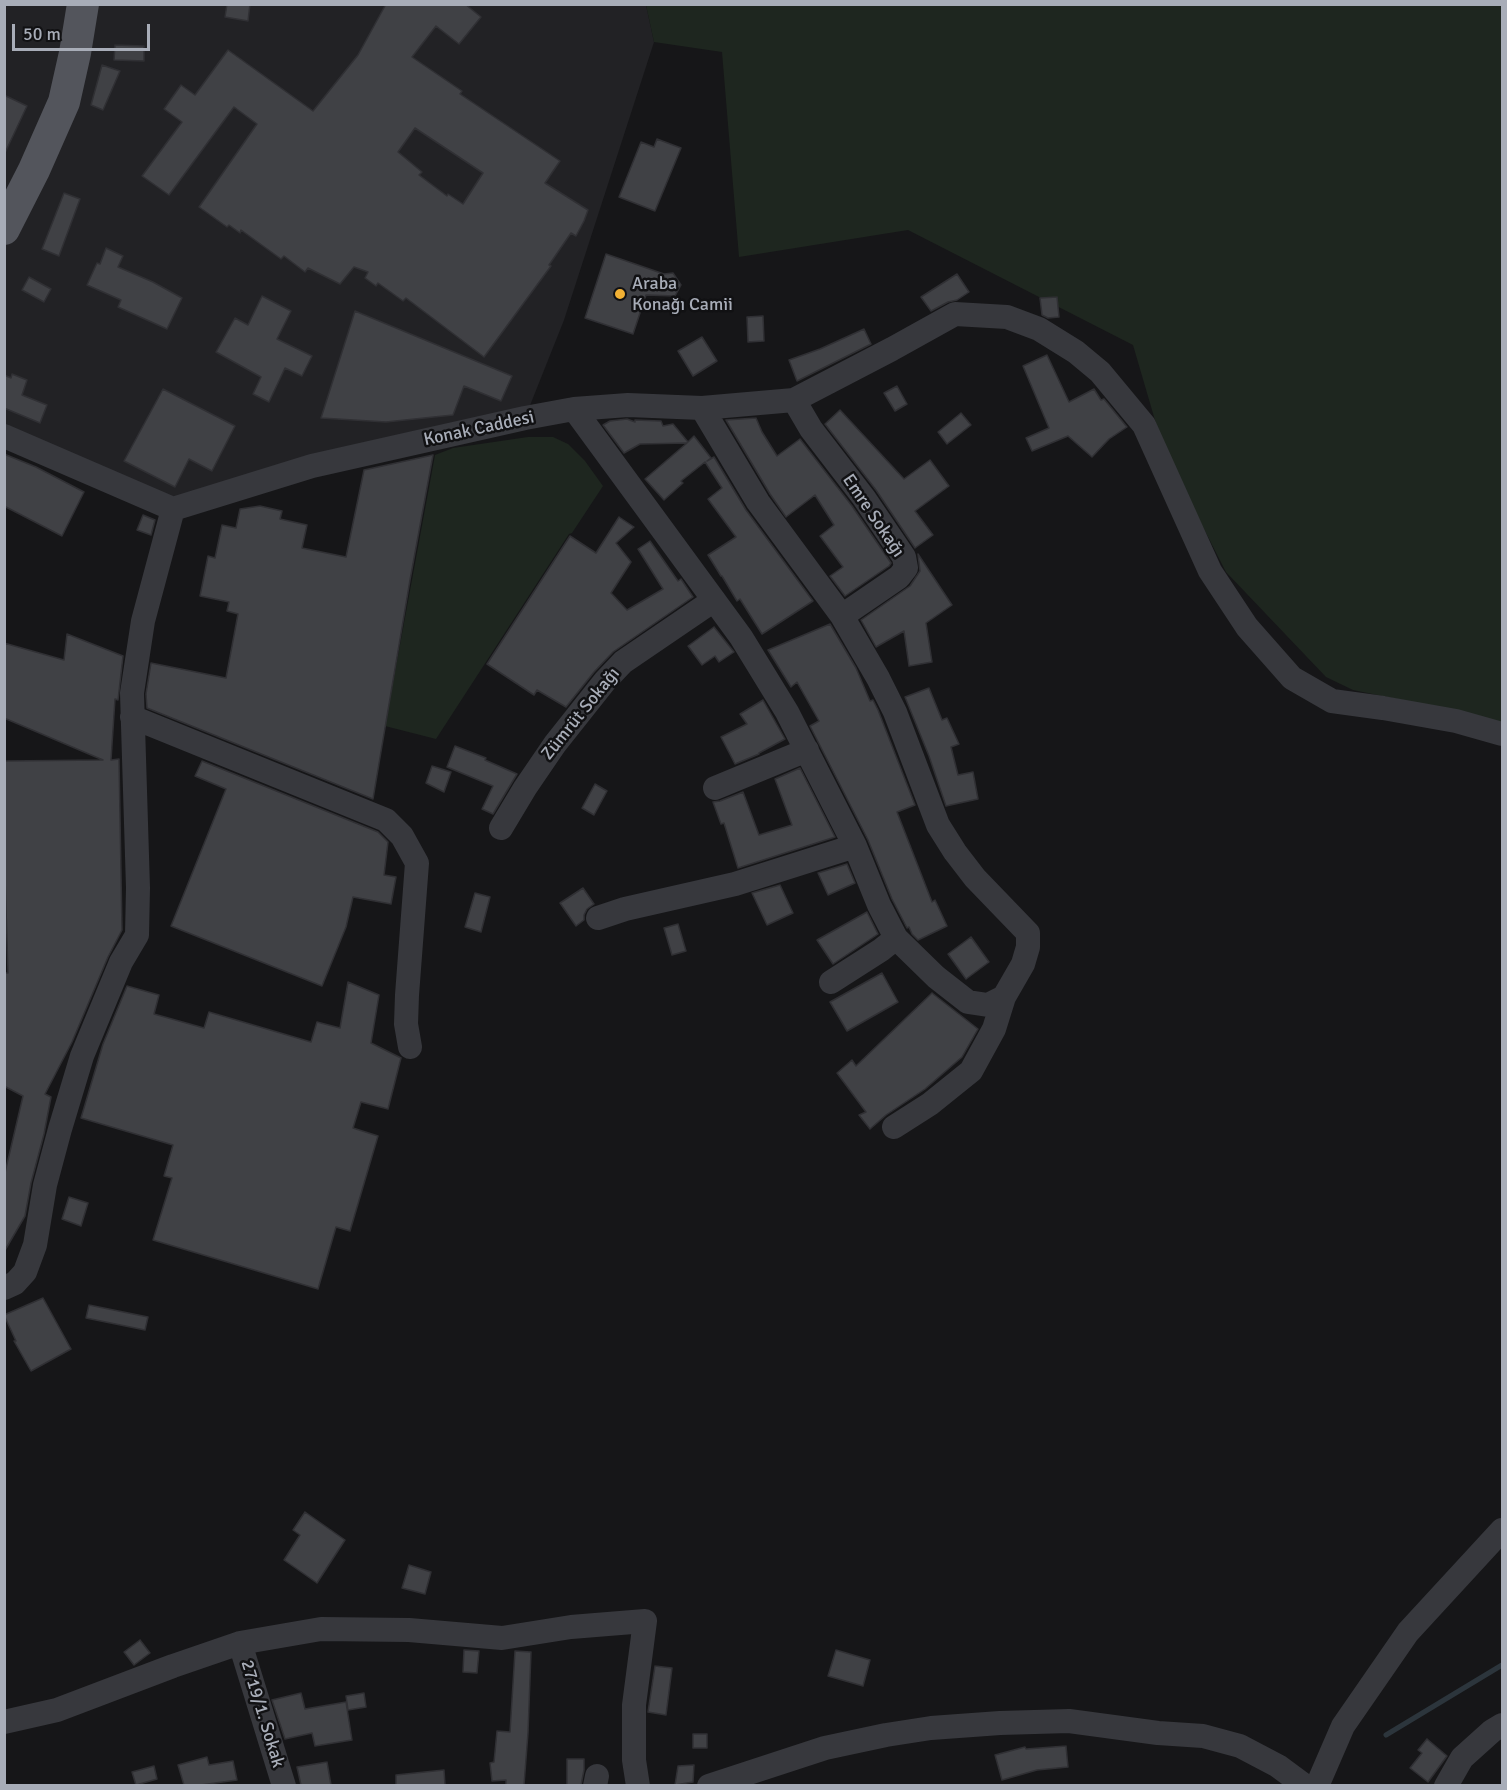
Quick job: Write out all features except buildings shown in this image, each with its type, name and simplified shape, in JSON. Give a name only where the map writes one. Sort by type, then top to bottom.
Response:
[{"type":"main road","points":[[4,229],[34,170],[64,102],[83,4]]},
{"type":"street","name":"Konak Caddesi","points":[[173,509],[312,466],[574,409],[628,405],[702,408],[794,400],[954,314],[1007,317],[1039,329],[1076,352],[1100,372],[1144,424],[1210,571],[1247,627],[1292,678],[1332,701],[1456,720],[1503,734]]},
{"type":"street","name":"Emre Sokağı","points":[[794,400],[811,429],[864,498],[904,557],[906,568],[898,577],[842,616]]},
{"type":"street","points":[[702,408],[758,502],[842,616],[878,678],[895,712],[938,825],[975,878],[1028,933],[1028,947],[1023,964],[1005,997],[994,1029],[970,1071],[930,1104],[894,1127]]},
{"type":"street","points":[[574,409],[741,637],[787,712],[855,846],[879,905],[896,938],[936,977],[968,1002],[988,1005],[1005,997]]},
{"type":"street","points":[[4,436],[173,509],[143,621],[132,693],[138,876],[137,935],[121,962],[82,1056],[45,1185],[35,1245],[25,1272],[15,1283],[4,1288]]},
{"type":"street","name":"Zümrüt Sokağı","points":[[501,828],[555,744],[622,662],[714,600]]},
{"type":"street","points":[[132,717],[386,820],[402,836],[417,863],[406,995],[406,1024],[410,1047]]},
{"type":"street","points":[[715,788],[807,750]]},
{"type":"street","points":[[598,918],[636,906],[735,884],[855,846]]},
{"type":"street","points":[[831,982],[896,938]]},
{"type":"street","points":[[1317,1785],[1343,1726],[1408,1632],[1503,1530]]},
{"type":"street","points":[[4,1722],[57,1710],[240,1643],[321,1629],[409,1629],[502,1638],[571,1627],[645,1621],[634,1706],[633,1761],[638,1785]]},
{"type":"street","name":"2719/1. Sokak","points":[[240,1643],[284,1785]]},
{"type":"street","points":[[709,1785],[825,1748],[886,1735],[931,1728],[1069,1721],[1158,1733],[1203,1736],[1240,1746],[1278,1766],[1305,1785]]},
{"type":"street","points":[[1446,1785],[1462,1758],[1492,1731],[1503,1725]]},
{"type":"shaded area","points":[[5,5],[646,5],[654,42],[564,320],[525,418],[173,509],[5,436]]},
{"type":"shaded area","points":[[646,5],[1502,5],[1502,725],[1460,712],[1353,690],[1326,677],[1226,572],[1164,451],[1133,345],[908,230],[739,257],[722,52],[654,42]]},
{"type":"shaded area","points":[[528,437],[553,437],[568,444],[585,461],[603,486],[572,533],[569,534],[436,739],[385,726],[435,455],[453,448]]},
{"type":"waterway","points":[[1386,1735],[1502,1665]]},
{"type":"place","name":"Araba Konağı Camii","points":[[620,294]]}]
